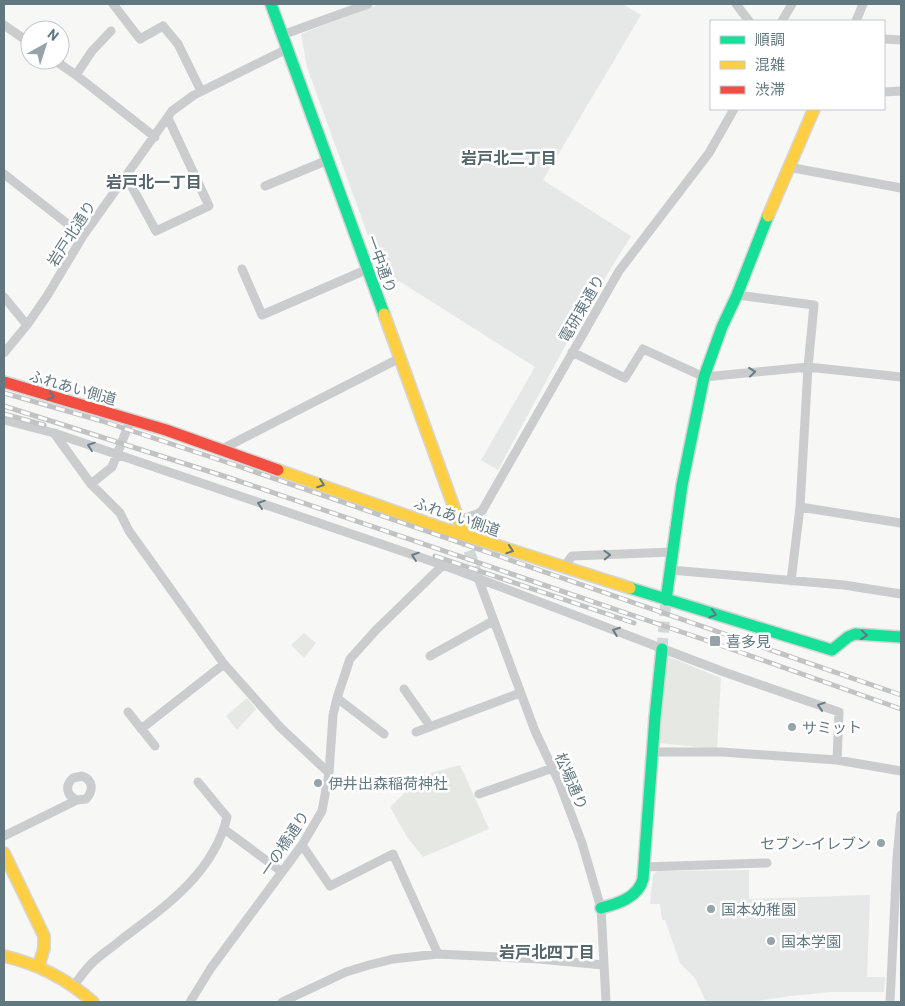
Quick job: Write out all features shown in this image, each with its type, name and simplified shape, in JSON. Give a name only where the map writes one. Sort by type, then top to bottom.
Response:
[{"type":"street","points":[[113,4],[120,19],[140,39],[163,26],[178,44],[201,91]]},
{"type":"street","name":"一中通り","points":[[271,4],[464,535]]},
{"type":"street","points":[[282,35],[368,4]]},
{"type":"street","points":[[736,4],[748,20]]},
{"type":"street","points":[[783,20],[792,4]]},
{"type":"street","points":[[856,20],[863,4]]},
{"type":"street","points":[[4,25],[20,37]]},
{"type":"street","points":[[76,75],[92,51],[111,31]]},
{"type":"street","points":[[885,40],[901,40]]},
{"type":"street","name":"岩戸北通り","points":[[4,353],[27,325],[83,236],[172,111],[201,91],[287,49]]},
{"type":"street","points":[[69,70],[155,137]]},
{"type":"street","points":[[885,92],[901,91]]},
{"type":"street","name":"電研東通り","points":[[459,520],[482,511],[619,271],[709,153],[733,110]]},
{"type":"street","points":[[666,600],[682,485],[704,377],[722,327],[737,296],[788,168],[814,110]]},
{"type":"street","points":[[126,176],[156,231],[209,206],[168,118]]},
{"type":"street","points":[[265,186],[328,160]]},
{"type":"street","points":[[788,168],[901,188]]},
{"type":"street","points":[[4,174],[83,236]]},
{"type":"street","points":[[242,270],[262,315],[368,269]]},
{"type":"street","points":[[737,296],[814,305],[808,367],[800,507],[791,581]]},
{"type":"street","points":[[4,297],[27,325]]},
{"type":"street","points":[[572,352],[625,378],[643,349],[704,377],[808,367],[901,377]]},
{"type":"street","points":[[222,449],[400,358]]},
{"type":"street","name":"ふれあい側道","points":[[4,382],[131,419],[222,449],[464,535],[666,600],[832,650],[848,636],[855,634],[901,637]]},
{"type":"street","points":[[91,484],[112,467],[131,419]]},
{"type":"street","points":[[4,420],[54,433],[443,565],[741,678],[839,712],[837,760]]},
{"type":"street","points":[[54,433],[91,484],[120,513],[146,556],[224,664],[280,727],[329,773]]},
{"type":"street","points":[[800,507],[901,523]]},
{"type":"street","points":[[564,567],[572,556],[672,552]]},
{"type":"street","name":"一の橋通り","points":[[190,1002],[211,968],[302,845],[322,811],[329,773],[333,715],[350,659],[376,630],[443,565]]},
{"type":"street","points":[[670,570],[844,586],[901,594]]},
{"type":"street","name":"松場通り","points":[[478,578],[520,693],[568,804],[582,843],[601,908],[606,1002]]},
{"type":"street","points":[[430,656],[493,621]]},
{"type":"street","points":[[601,908],[617,904],[630,897],[642,883],[649,806],[655,699],[662,648]]},
{"type":"street","points":[[141,729],[224,664]]},
{"type":"street","points":[[404,689],[430,726]]},
{"type":"street","points":[[416,732],[520,693]]},
{"type":"street","points":[[337,698],[384,734]]},
{"type":"street","points":[[128,712],[155,746]]},
{"type":"street","points":[[652,752],[722,752],[837,760],[901,771]]},
{"type":"street","points":[[480,794],[553,768]]},
{"type":"street","points":[[73,986],[93,962],[175,899],[197,876],[213,851],[224,829],[227,817],[198,782]]},
{"type":"street","points":[[4,836],[78,800]]},
{"type":"street","points":[[890,1002],[901,815]]},
{"type":"street","points":[[224,829],[282,872]]},
{"type":"street","points":[[302,845],[330,886],[393,854],[438,954]]},
{"type":"street","points":[[4,853],[44,936],[44,948],[39,965]]},
{"type":"street","points":[[644,867],[766,864]]},
{"type":"street","points":[[282,1002],[346,972],[369,964],[393,959],[438,954],[539,959],[603,965]]},
{"type":"street","points":[[4,956],[39,965],[73,986],[85,1000]]},
{"type":"shaded area","points":[[379,4],[623,4],[641,15],[543,180],[631,236],[582,315],[498,470],[481,460],[535,367],[399,281],[387,288],[307,67],[301,34]]},
{"type":"shaded area","points":[[304,633],[316,643],[304,658],[291,645]]},
{"type":"shaded area","points":[[667,656],[721,678],[717,749],[659,743]]},
{"type":"shaded area","points":[[247,698],[256,709],[237,730],[226,716]]},
{"type":"shaded area","points":[[460,765],[489,829],[423,857],[407,837],[390,807],[423,775]]},
{"type":"shaded area","name":"国本学園","points":[[749,870],[749,899],[870,895],[867,977],[885,977],[884,992],[832,992],[750,1002],[706,1002],[695,978],[680,963],[665,920],[662,920],[660,904],[650,904],[653,876],[657,871]]},
{"type":"tunnel","points":[[464,535],[478,578]]},
{"type":"tunnel","points":[[662,649],[666,600]]},
{"type":"railway","points":[[4,393],[102,421],[235,465],[901,695]]},
{"type":"railway","points":[[4,406],[233,479],[714,643],[901,709]]},
{"type":"railway","points":[[4,414],[44,425]]},
{"type":"railway","points":[[435,556],[634,623]]},
{"type":"traffic: fast","points":[[271,4],[384,314]]},
{"type":"traffic: fast","points":[[666,600],[682,485],[704,377],[722,327],[737,295],[768,216]]},
{"type":"traffic: fast","points":[[630,588],[832,650],[848,637],[855,634],[901,637]]},
{"type":"traffic: fast","points":[[601,908],[620,902],[632,895],[637,891],[643,879],[662,649]]},
{"type":"traffic: slow","points":[[768,216],[814,110]]},
{"type":"traffic: slow","points":[[384,314],[464,535]]},
{"type":"traffic: slow","points":[[278,470],[442,528],[630,588]]},
{"type":"traffic: slow","points":[[4,853],[44,936],[44,948],[39,965]]},
{"type":"traffic: slow","points":[[4,956],[29,963],[52,973],[73,986],[93,1002]]},
{"type":"traffic: jam","points":[[4,382],[166,430],[278,470]]},
{"type":"place","name":"喜多見","points":[[715,641]]},
{"type":"place","name":"サミット","points":[[792,727]]},
{"type":"place","name":"伊井出森稲荷神社","points":[[318,783]]},
{"type":"place","name":"セブン-イレブン","points":[[881,843]]},
{"type":"place","name":"国本幼稚園","points":[[711,909]]},
{"type":"place","name":"国本学園","points":[[771,941]]},
{"type":"district","name":"岩戸北二丁目","points":[[509,157]]},
{"type":"district","name":"岩戸北一丁目","points":[[154,181]]},
{"type":"district","name":"岩戸北四丁目","points":[[547,951]]}]
